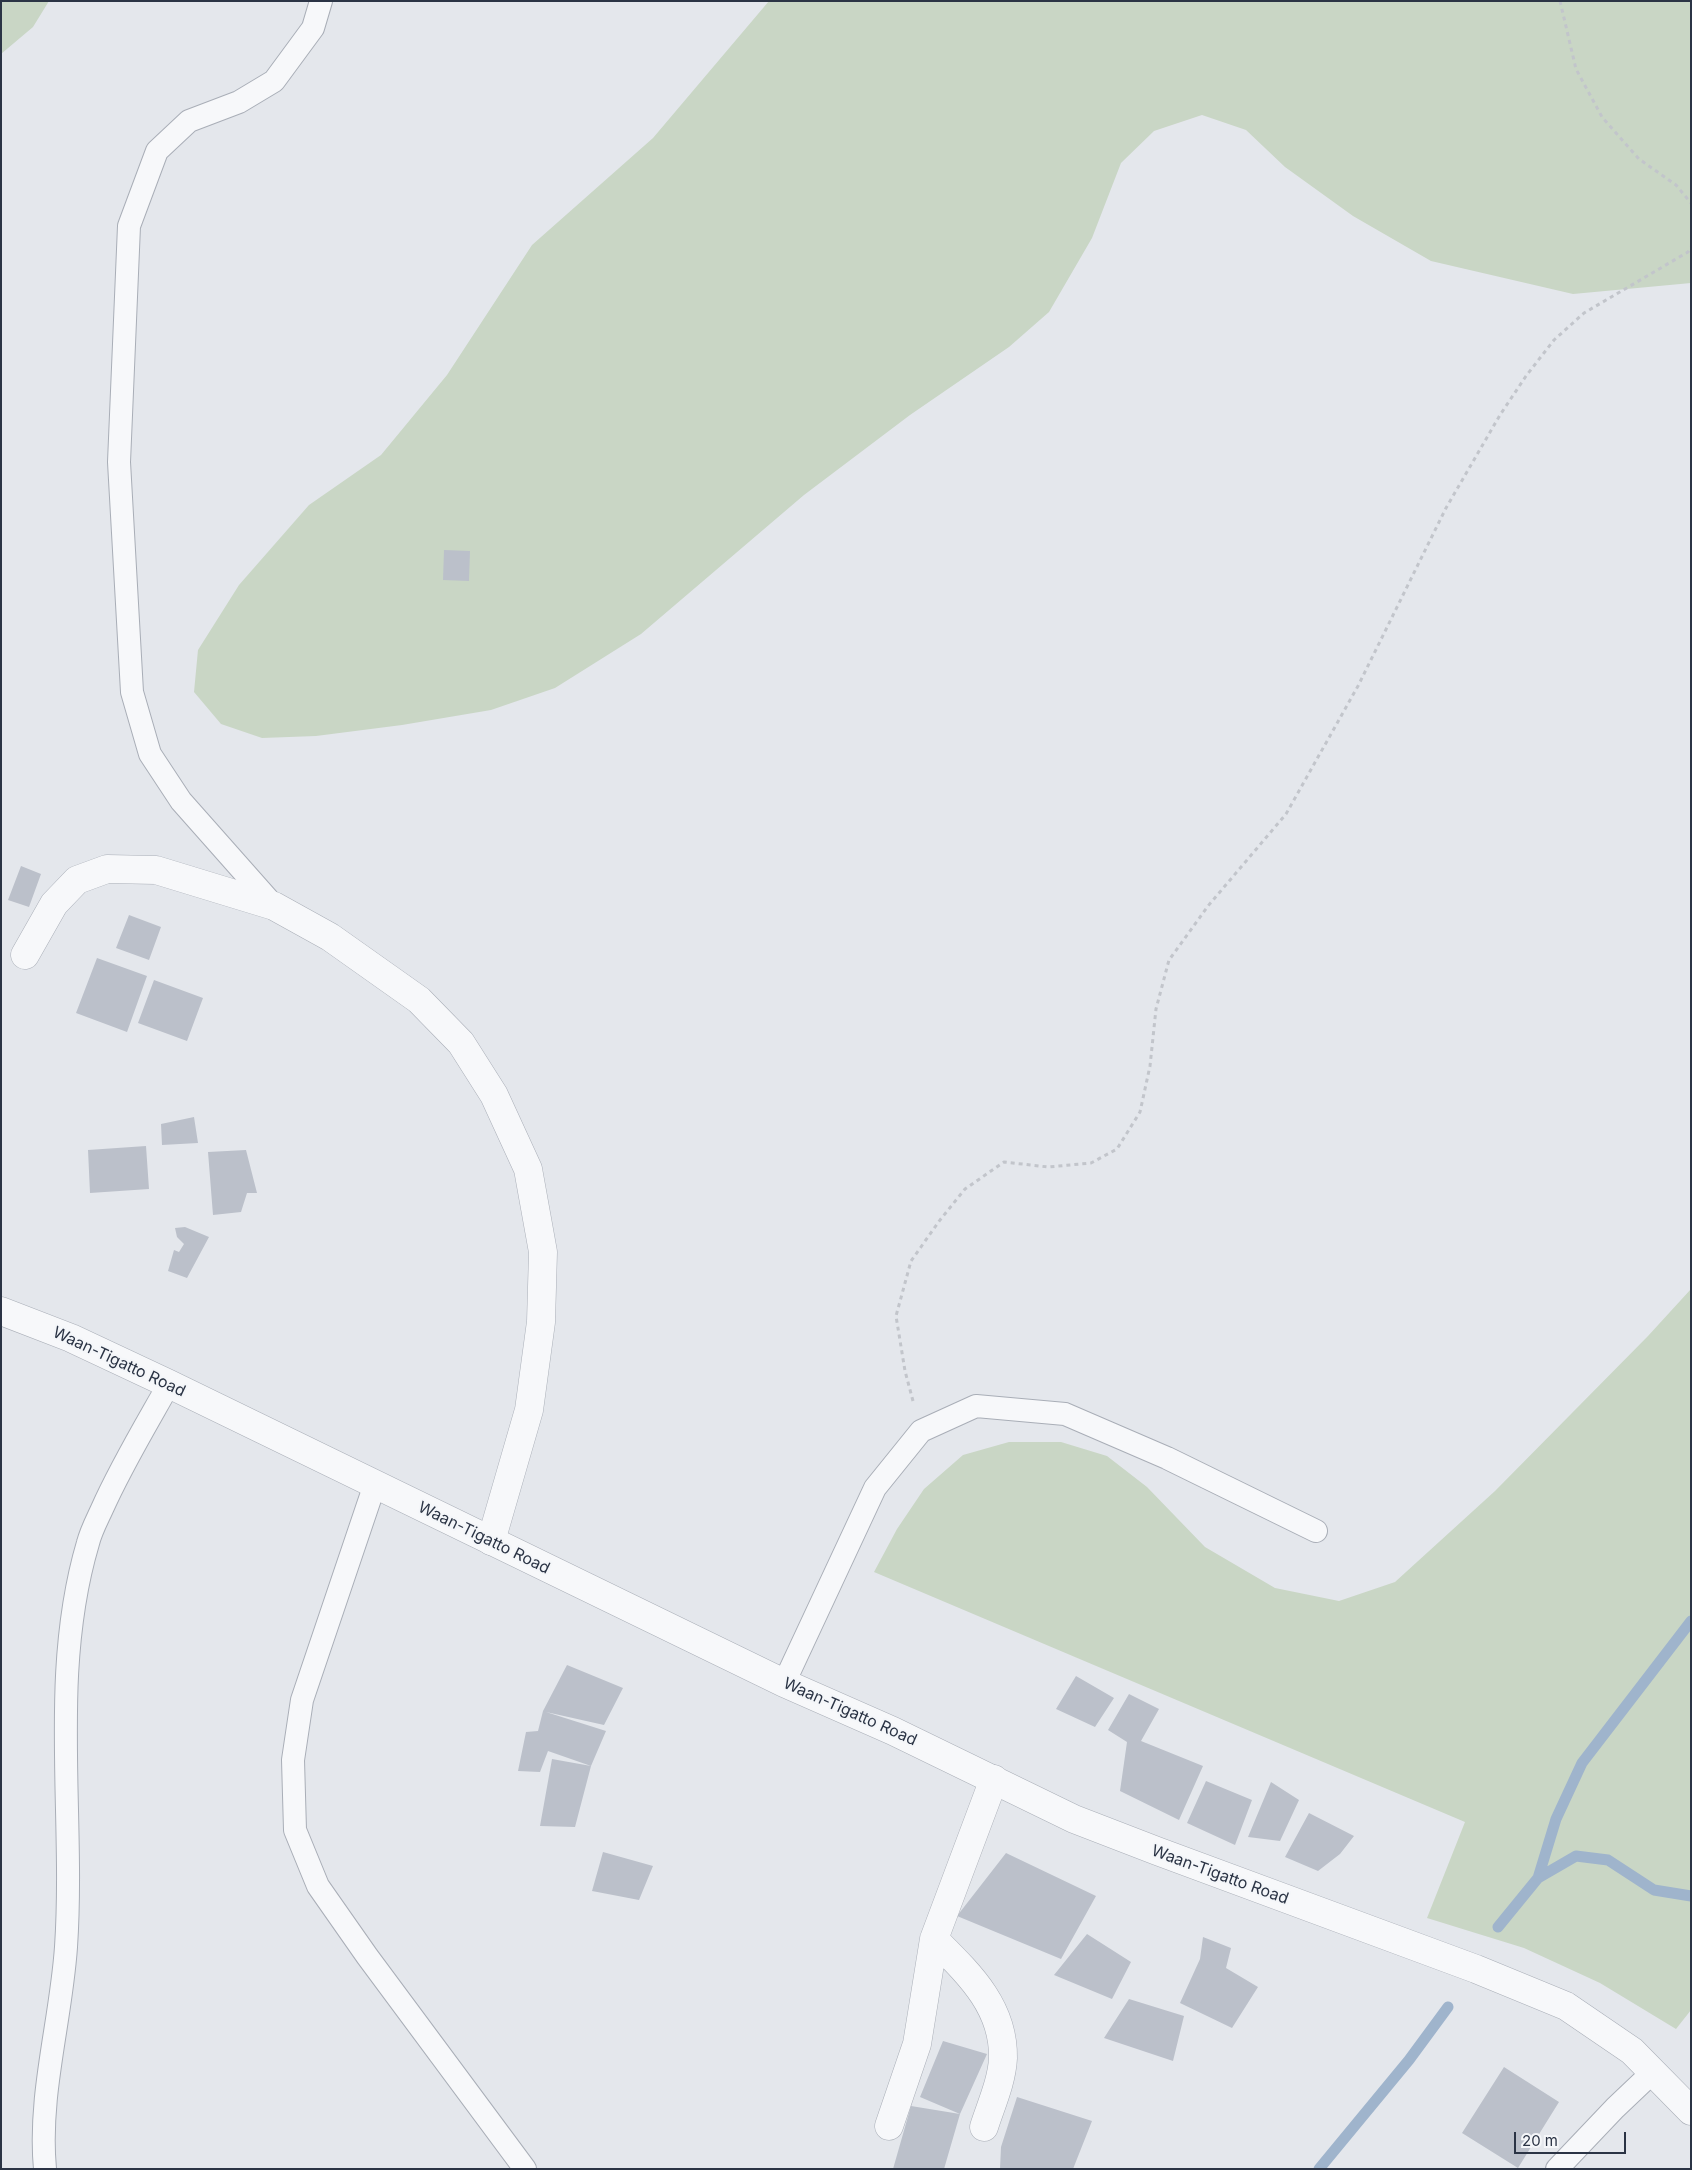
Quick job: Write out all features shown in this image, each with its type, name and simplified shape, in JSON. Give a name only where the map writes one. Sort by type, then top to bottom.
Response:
[{"type":"street","points":[[25,955],[54,904],[77,880],[107,869],[156,870],[274,906],[330,937],[419,1000],[461,1043],[494,1096],[528,1169],[542,1252],[541,1322],[529,1410],[491,1541]]},
{"type":"street","name":"Waan-Tigatto Road","points":[[1,1311],[70,1338],[169,1384],[784,1683],[893,1731],[1074,1818],[1138,1844],[1476,1969],[1566,2006],[1632,2051],[1654,2071],[1691,2111]]},
{"type":"street","points":[[889,2126],[917,2044],[934,1939],[994,1779]]},
{"type":"street","points":[[934,1939],[983,1992],[998,2022],[1003,2058],[998,2084],[984,2127]]},
{"type":"lane","points":[[274,906],[181,801],[150,754],[132,692],[118,462],[129,226],[157,151],[189,121],[239,102],[274,81],[313,28],[321,1]]},
{"type":"lane","points":[[45,2169],[43,2146],[51,2058],[66,1948],[69,1863],[67,1662],[74,1600],[88,1542],[95,1525],[140,1433],[169,1384]]},
{"type":"lane","points":[[784,1683],[876,1488],[921,1431],[976,1406],[1065,1414],[1167,1458],[1316,1531]]},
{"type":"lane","points":[[375,1484],[302,1700],[293,1760],[295,1830],[318,1886],[367,1956],[525,2169]]},
{"type":"lane","points":[[1557,2169],[1615,2108],[1654,2071]]},
{"type":"path","points":[[1560,1],[1576,69],[1602,117],[1639,159],[1676,184],[1691,204]]},
{"type":"path","points":[[921,1431],[905,1371],[896,1316],[911,1261],[965,1189],[1004,1162],[1048,1166],[1091,1163],[1117,1149],[1140,1112],[1150,1066],[1156,1009],[1169,960],[1208,906],[1286,814],[1358,686],[1446,508],[1500,415],[1526,376],[1554,340],[1584,313],[1663,268],[1688,252],[1691,247]]},
{"type":"green space","points":[[1,1],[49,1],[33,27],[1,54]]},
{"type":"green space","points":[[769,1],[1691,1],[1691,283],[1573,294],[1431,261],[1353,216],[1285,167],[1246,130],[1202,115],[1154,131],[1121,163],[1092,238],[1049,312],[1009,347],[910,415],[804,495],[641,634],[555,688],[491,710],[402,725],[316,736],[262,738],[221,724],[194,692],[198,650],[239,585],[309,505],[381,455],[447,375],[532,245],[653,138]]},
{"type":"green space","points":[[1691,1289],[1691,2010],[1676,2029],[1600,1983],[1524,1948],[1427,1918],[1465,1822],[874,1572],[897,1529],[924,1489],[963,1455],[1009,1442],[1061,1442],[1107,1456],[1147,1487],[1205,1547],[1275,1588],[1339,1601],[1395,1582],[1495,1491],[1648,1336]]},
{"type":"building","points":[[444,550],[470,551],[469,581],[443,580]]},
{"type":"building","points":[[21,866],[41,874],[29,907],[8,900]]},
{"type":"building","points":[[129,915],[161,927],[149,960],[116,948]]},
{"type":"building","points":[[97,958],[147,976],[127,1032],[76,1013]]},
{"type":"building","points":[[154,980],[203,998],[187,1041],[138,1023]]},
{"type":"building","points":[[194,1117],[198,1143],[162,1145],[161,1124]]},
{"type":"building","points":[[146,1146],[149,1189],[90,1193],[88,1150]]},
{"type":"building","points":[[246,1150],[257,1193],[247,1193],[241,1212],[213,1215],[208,1152]]},
{"type":"building","points":[[185,1227],[209,1237],[187,1278],[168,1271],[174,1250],[179,1252],[184,1244],[177,1237],[175,1228]]},
{"type":"building","points":[[567,1665],[623,1688],[604,1725],[546,1712],[606,1731],[591,1766],[548,1751],[540,1772],[518,1771],[526,1732],[538,1731],[543,1711]]},
{"type":"building","points":[[1076,1676],[1114,1698],[1095,1727],[1056,1709]]},
{"type":"building","points":[[1129,1694],[1159,1709],[1141,1741],[1203,1766],[1179,1820],[1120,1791],[1127,1742],[1108,1730]]},
{"type":"building","points":[[552,1759],[591,1766],[575,1827],[540,1826]]},
{"type":"building","points":[[1206,1781],[1252,1800],[1235,1845],[1187,1823]]},
{"type":"building","points":[[1271,1782],[1299,1800],[1280,1841],[1248,1837]]},
{"type":"building","points":[[1309,1813],[1354,1836],[1340,1854],[1318,1871],[1285,1857]]},
{"type":"building","points":[[603,1852],[653,1866],[639,1900],[592,1891]]},
{"type":"building","points":[[1006,1853],[1096,1896],[1061,1959],[957,1916]]},
{"type":"building","points":[[1087,1934],[1131,1962],[1112,1999],[1054,1975]]},
{"type":"building","points":[[1203,1937],[1231,1948],[1226,1968],[1258,1987],[1232,2028],[1180,2003],[1200,1959]]},
{"type":"building","points":[[1129,1999],[1184,2016],[1173,2061],[1104,2038]]},
{"type":"building","points":[[943,2041],[987,2054],[960,2114],[920,2097]]},
{"type":"building","points":[[1504,2067],[1559,2102],[1518,2168],[1462,2133]]},
{"type":"building","points":[[1017,2097],[1092,2121],[1073,2169],[1000,2169],[1001,2147]]},
{"type":"building","points":[[911,2106],[960,2114],[944,2169],[893,2169]]},
{"type":"waterway","points":[[1538,1878],[1556,1819],[1582,1763],[1691,1621]]},
{"type":"waterway","points":[[1498,1927],[1538,1878],[1576,1856],[1608,1860],[1654,1890],[1691,1896]]},
{"type":"waterway","points":[[1319,2169],[1409,2060],[1448,2007]]}]
